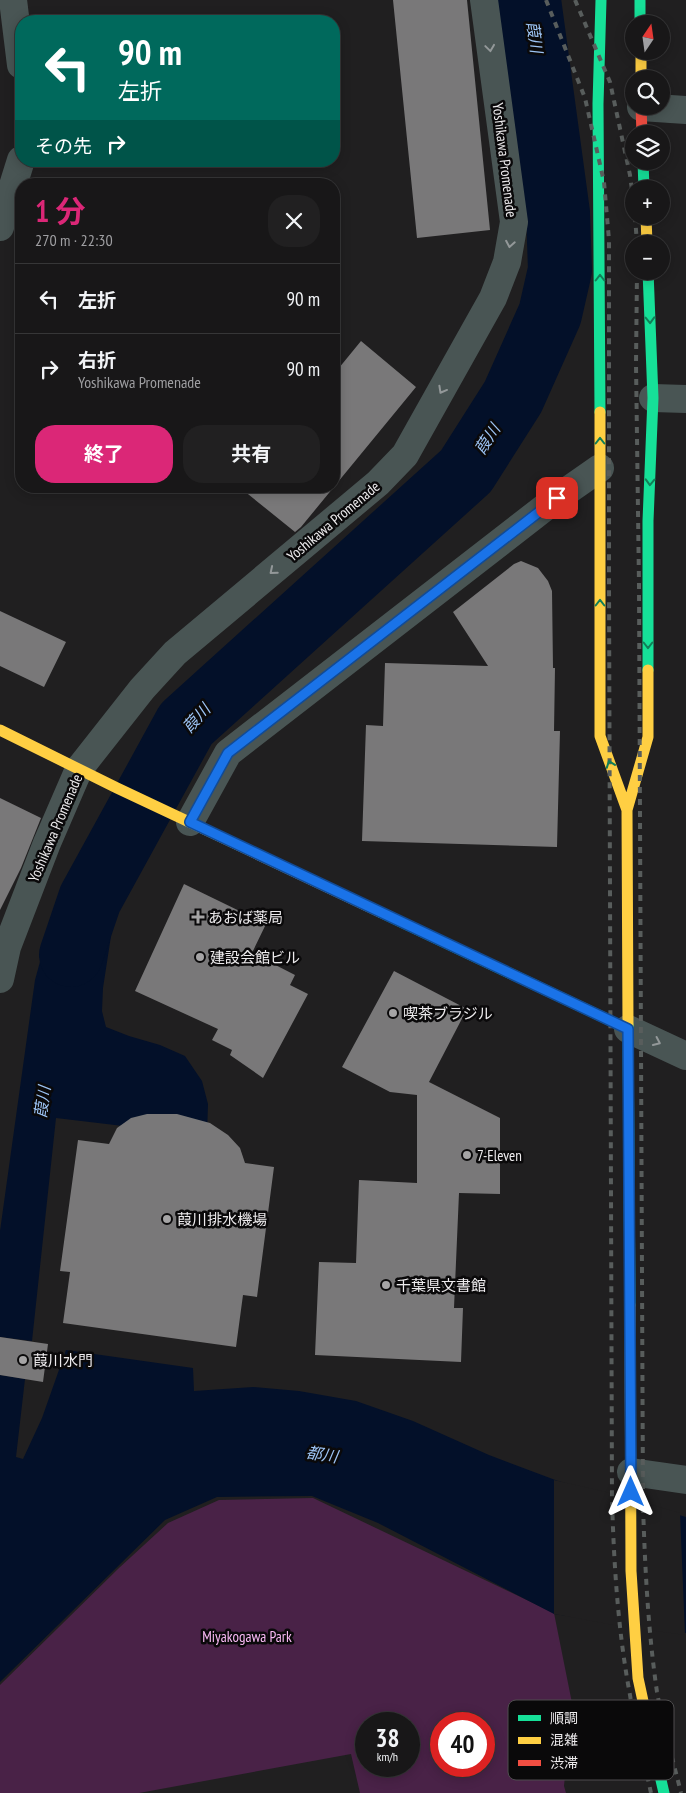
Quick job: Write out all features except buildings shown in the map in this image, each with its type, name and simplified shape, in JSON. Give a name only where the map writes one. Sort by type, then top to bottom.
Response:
[{"type":"street","points":[[12,0],[15,22]]},
{"type":"street","name":"Yoshikawa Promenade","points":[[0,979],[7,947],[47,844],[79,769],[142,689],[175,653],[378,483],[405,456],[493,298],[507,262],[514,222],[484,0]]},
{"type":"street","points":[[601,0],[598,104],[600,736],[627,810]]},
{"type":"street","points":[[640,0],[640,15]]},
{"type":"street","points":[[670,109],[686,110]]},
{"type":"street","points":[[0,227],[15,179]]},
{"type":"street","points":[[643,1700],[638,1678],[631,1571],[627,810],[648,737],[648,521],[653,398],[648,280]]},
{"type":"street","points":[[653,398],[686,399]]},
{"type":"street","points":[[190,822],[228,753],[557,498],[600,468]]},
{"type":"street","points":[[0,730],[117,788],[686,1056]]},
{"type":"street","points":[[631,1472],[686,1480]]},
{"type":"street","points":[[661,1780],[664,1793]]},
{"type":"green space","name":"Miyakogawa Park","points":[[313,1498],[554,1613],[571,1700],[508,1700],[508,1780],[565,1780],[566,1793],[360,1793],[356,1777],[420,1777],[420,1712],[355,1712],[355,1771],[351,1754],[139,1793],[0,1793],[0,1685],[119,1568],[168,1523],[219,1500]]},
{"type":"water","points":[[85,864],[123,881],[112,909],[111,936],[103,988],[102,1011],[106,1027],[160,1045],[185,1056],[202,1081],[208,1104],[207,1136],[56,1118],[32,1341],[0,1337],[0,1231],[35,980],[44,947],[54,921]]},
{"type":"water","name":"都川","points":[[66,1350],[193,1368],[194,1391],[253,1387],[299,1391],[356,1401],[413,1421],[489,1455],[558,1481],[686,1517],[686,1633],[554,1614],[378,1523],[312,1496],[217,1497],[165,1520],[0,1682],[0,1375],[25,1379],[16,1457],[23,1459],[42,1418]]},
{"type":"pier","points":[[554,1480],[606,1492],[680,1513],[685,1635],[554,1614]]},
{"type":"waterway","name":"葭川","points":[[71,955],[90,899],[186,724],[466,471],[513,397],[550,314],[560,270],[558,213],[529,0]]},
{"type":"railway","points":[[546,0],[585,98],[604,182],[609,240],[612,1500],[615,1574],[622,1647],[631,1700]]},
{"type":"railway","points":[[575,0],[610,82],[631,180]]},
{"type":"railway","points":[[636,225],[636,235]]},
{"type":"railway","points":[[637,280],[643,1505],[647,1599],[659,1700]]},
{"type":"railway","points":[[674,1765],[681,1793]]},
{"type":"railway","points":[[648,1780],[651,1793]]},
{"type":"traffic: fast","points":[[600,412],[598,104],[601,0]]},
{"type":"traffic: fast","points":[[640,0],[640,15]]},
{"type":"traffic: fast","points":[[643,170],[644,180]]},
{"type":"traffic: fast","points":[[648,280],[653,398],[648,521],[648,670]]},
{"type":"traffic: fast","points":[[380,912],[628,1029]]},
{"type":"traffic: fast","points":[[628,1025],[630,1305]]},
{"type":"traffic: fast","points":[[661,1780],[664,1793]]},
{"type":"traffic: slow","points":[[641,60],[641,70]]},
{"type":"traffic: slow","points":[[646,225],[647,235]]},
{"type":"traffic: slow","points":[[600,412],[600,736],[627,810]]},
{"type":"traffic: slow","points":[[628,1025],[627,810],[648,737],[648,670]]},
{"type":"traffic: slow","points":[[0,730],[117,788],[380,912]]},
{"type":"traffic: slow","points":[[630,1305],[631,1571],[638,1678],[643,1700]]},
{"type":"traffic: jam","points":[[641,115],[642,125]]},
{"type":"place","name":"あおば薬局","points":[[198,917]]},
{"type":"place","name":"建設会館ビル","points":[[200,957]]},
{"type":"place","name":"喫茶ブラジル","points":[[393,1013]]},
{"type":"place","name":"7-Eleven","points":[[467,1155]]},
{"type":"place","name":"葭川排水機場","points":[[167,1219]]},
{"type":"place","name":"千葉県文書館","points":[[386,1285]]},
{"type":"place","name":"葭川水門","points":[[23,1360]]},
{"type":"route","points":[[557,498],[228,753],[190,822],[628,1029],[631,1492]]}]
